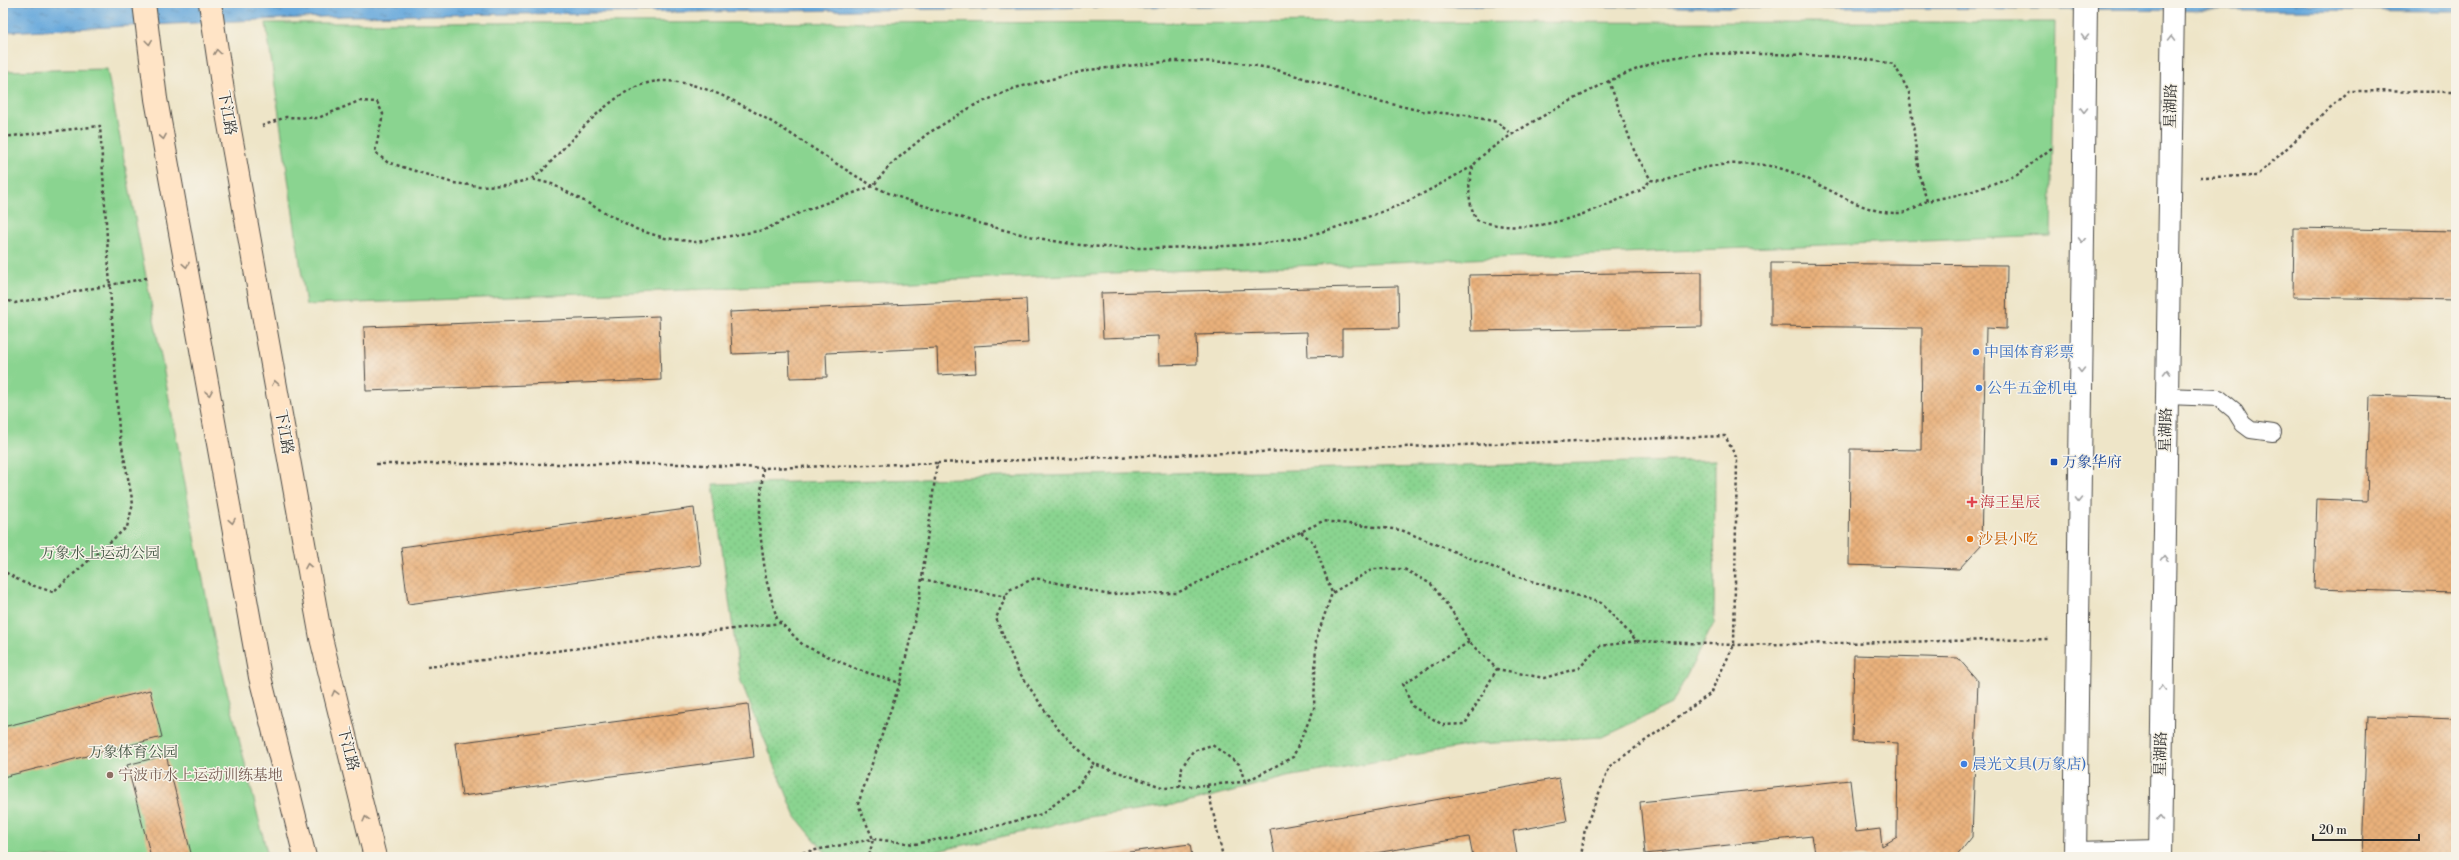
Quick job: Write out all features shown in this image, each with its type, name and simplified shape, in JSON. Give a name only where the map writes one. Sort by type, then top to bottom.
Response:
[{"type":"main road","points":[[144,3],[156,99],[260,677],[306,857]]},
{"type":"main road","name":"下江路","points":[[210,3],[223,91],[321,638],[375,857]]},
{"type":"street","points":[[2086,3],[2075,855],[2160,854]]},
{"type":"street","name":"星湖路","points":[[2160,854],[2173,3]]},
{"type":"lane","points":[[2166,396],[2219,398],[2235,410],[2243,424],[2251,430],[2273,433]]},
{"type":"path","points":[[262,126],[286,117],[318,118],[359,101],[377,102],[383,114],[375,152],[387,162],[453,183],[479,186],[508,185],[531,179],[542,171],[603,110],[627,91],[652,82],[682,83],[712,92],[749,110],[786,131],[840,167],[873,186],[985,226],[1061,243],[1122,248],[1236,246],[1311,235],[1367,217],[1406,202],[1473,166],[1495,146],[1564,104],[1609,81],[1631,72],[1690,56],[1729,53],[1861,57],[1894,64],[1909,92],[1919,175],[1927,201]]},
{"type":"path","points":[[531,179],[552,184],[638,230],[665,238],[696,242],[764,230],[801,212],[873,186],[891,164],[926,134],[973,106],[1015,88],[1088,70],[1137,63],[1174,61],[1235,62],[1274,69],[1374,100],[1422,111],[1465,115],[1497,122],[1512,135]]},
{"type":"path","points":[[1609,81],[1635,152],[1651,180]]},
{"type":"path","points":[[2196,177],[2257,176],[2348,91],[2456,92]]},
{"type":"path","points":[[3,137],[100,126],[119,431],[133,504],[127,527],[53,592],[22,582],[3,571]]},
{"type":"path","points":[[1651,180],[1663,182],[1694,170],[1729,165],[1769,166],[1804,176],[1875,211],[1901,213],[1927,201],[1967,193],[2016,175],[2056,145]]},
{"type":"path","points":[[1473,166],[1469,188],[1470,209],[1477,220],[1496,227],[1528,227],[1552,224],[1641,190],[1651,180]]},
{"type":"path","points":[[3,299],[15,303],[147,278]]},
{"type":"path","points":[[376,464],[682,464],[763,468],[1725,436],[1737,459],[1734,645],[1710,694],[1610,766],[1585,828],[1581,857]]},
{"type":"path","points":[[869,857],[873,839],[858,804],[900,682],[922,579],[937,463]]},
{"type":"path","points":[[763,468],[759,524],[766,579],[777,619],[803,645],[856,669],[900,682]]},
{"type":"path","points":[[1301,532],[1314,543],[1332,593],[1316,640],[1314,709],[1293,757],[1245,782],[1165,788],[1094,764],[1056,727],[1017,669],[996,618],[1009,590],[1035,578],[1105,594],[1177,593],[1323,521],[1401,530],[1512,575],[1601,603],[1637,641]]},
{"type":"path","points":[[1332,593],[1373,569],[1404,569],[1431,584],[1452,611],[1469,642],[1497,669],[1544,678],[1579,668],[1600,646],[1637,641],[1734,645],[2078,639]]},
{"type":"path","points":[[922,579],[1006,597]]},
{"type":"path","points":[[427,667],[781,623]]},
{"type":"path","points":[[1469,642],[1403,684],[1412,706],[1443,725],[1465,724],[1497,669]]},
{"type":"path","points":[[1180,787],[1182,767],[1193,751],[1212,745],[1239,764],[1245,782]]},
{"type":"path","points":[[779,857],[873,839],[915,844],[970,834],[1042,814],[1077,787],[1094,764]]},
{"type":"path","points":[[1207,785],[1223,857]]},
{"type":"green space","points":[[2055,22],[2051,236],[306,305],[266,23]]},
{"type":"green space","name":"万象水上运动公园","points":[[107,69],[213,633],[268,857],[3,857],[3,71]]},
{"type":"green space","points":[[1715,460],[1714,623],[1672,704],[1602,737],[1477,744],[1287,777],[1186,803],[1089,817],[911,857],[829,857],[796,817],[740,679],[713,484]]},
{"type":"water","points":[[3,3],[2456,3],[2456,11],[1293,5],[343,16],[3,32]]},
{"type":"building","points":[[2294,228],[2456,231],[2456,300],[2293,297]]},
{"type":"building","points":[[1771,263],[2007,265],[2006,329],[1986,328],[1981,545],[1959,569],[1849,565],[1850,449],[1921,450],[1922,328],[1771,326]]},
{"type":"building","points":[[1702,272],[1702,327],[1471,331],[1469,275]]},
{"type":"building","points":[[1398,286],[1399,328],[1342,329],[1342,356],[1308,357],[1307,332],[1196,335],[1197,364],[1159,365],[1158,336],[1103,338],[1101,293]]},
{"type":"building","points":[[1026,299],[1028,343],[974,346],[976,373],[938,375],[937,348],[826,353],[827,377],[790,378],[789,352],[732,354],[730,312]]},
{"type":"building","points":[[659,316],[661,380],[366,391],[364,327]]},
{"type":"building","points":[[2370,395],[2456,398],[2456,593],[2314,589],[2317,499],[2367,501]]},
{"type":"building","points":[[694,508],[701,565],[408,604],[401,547]]},
{"type":"building","points":[[1854,655],[1958,658],[1978,681],[1972,837],[1956,857],[1816,857],[1812,836],[1645,854],[1640,802],[1850,780],[1856,832],[1880,829],[1882,846],[1897,837],[1898,743],[1852,741]]},
{"type":"building","points":[[150,690],[162,737],[3,777],[3,727]]},
{"type":"building","points":[[748,704],[754,757],[462,796],[455,743]]},
{"type":"building","points":[[2367,716],[2456,719],[2456,857],[2362,857]]},
{"type":"building","points":[[166,755],[192,857],[151,857],[127,765]]},
{"type":"building","points":[[1559,778],[1567,821],[1513,831],[1517,855],[1473,857],[1469,837],[1364,855],[1364,857],[1275,857],[1270,829]]},
{"type":"building","points":[[1190,844],[1192,857],[1099,857],[1099,856]]},
{"type":"place","name":"中国体育彩票","points":[[1976,352]]},
{"type":"place","name":"公牛五金机电","points":[[1979,388]]},
{"type":"place","name":"万象华府","points":[[2054,462]]},
{"type":"place","name":"海王星辰","points":[[1972,502]]},
{"type":"place","name":"沙县小吃","points":[[1970,539]]},
{"type":"place","name":"晨光文具(万象店)","points":[[1964,764]]},
{"type":"place","name":"宁波市水上运动训练基地","points":[[110,775]]},
{"type":"park label","name":"万象体育公园","points":[[133,752]]}]
